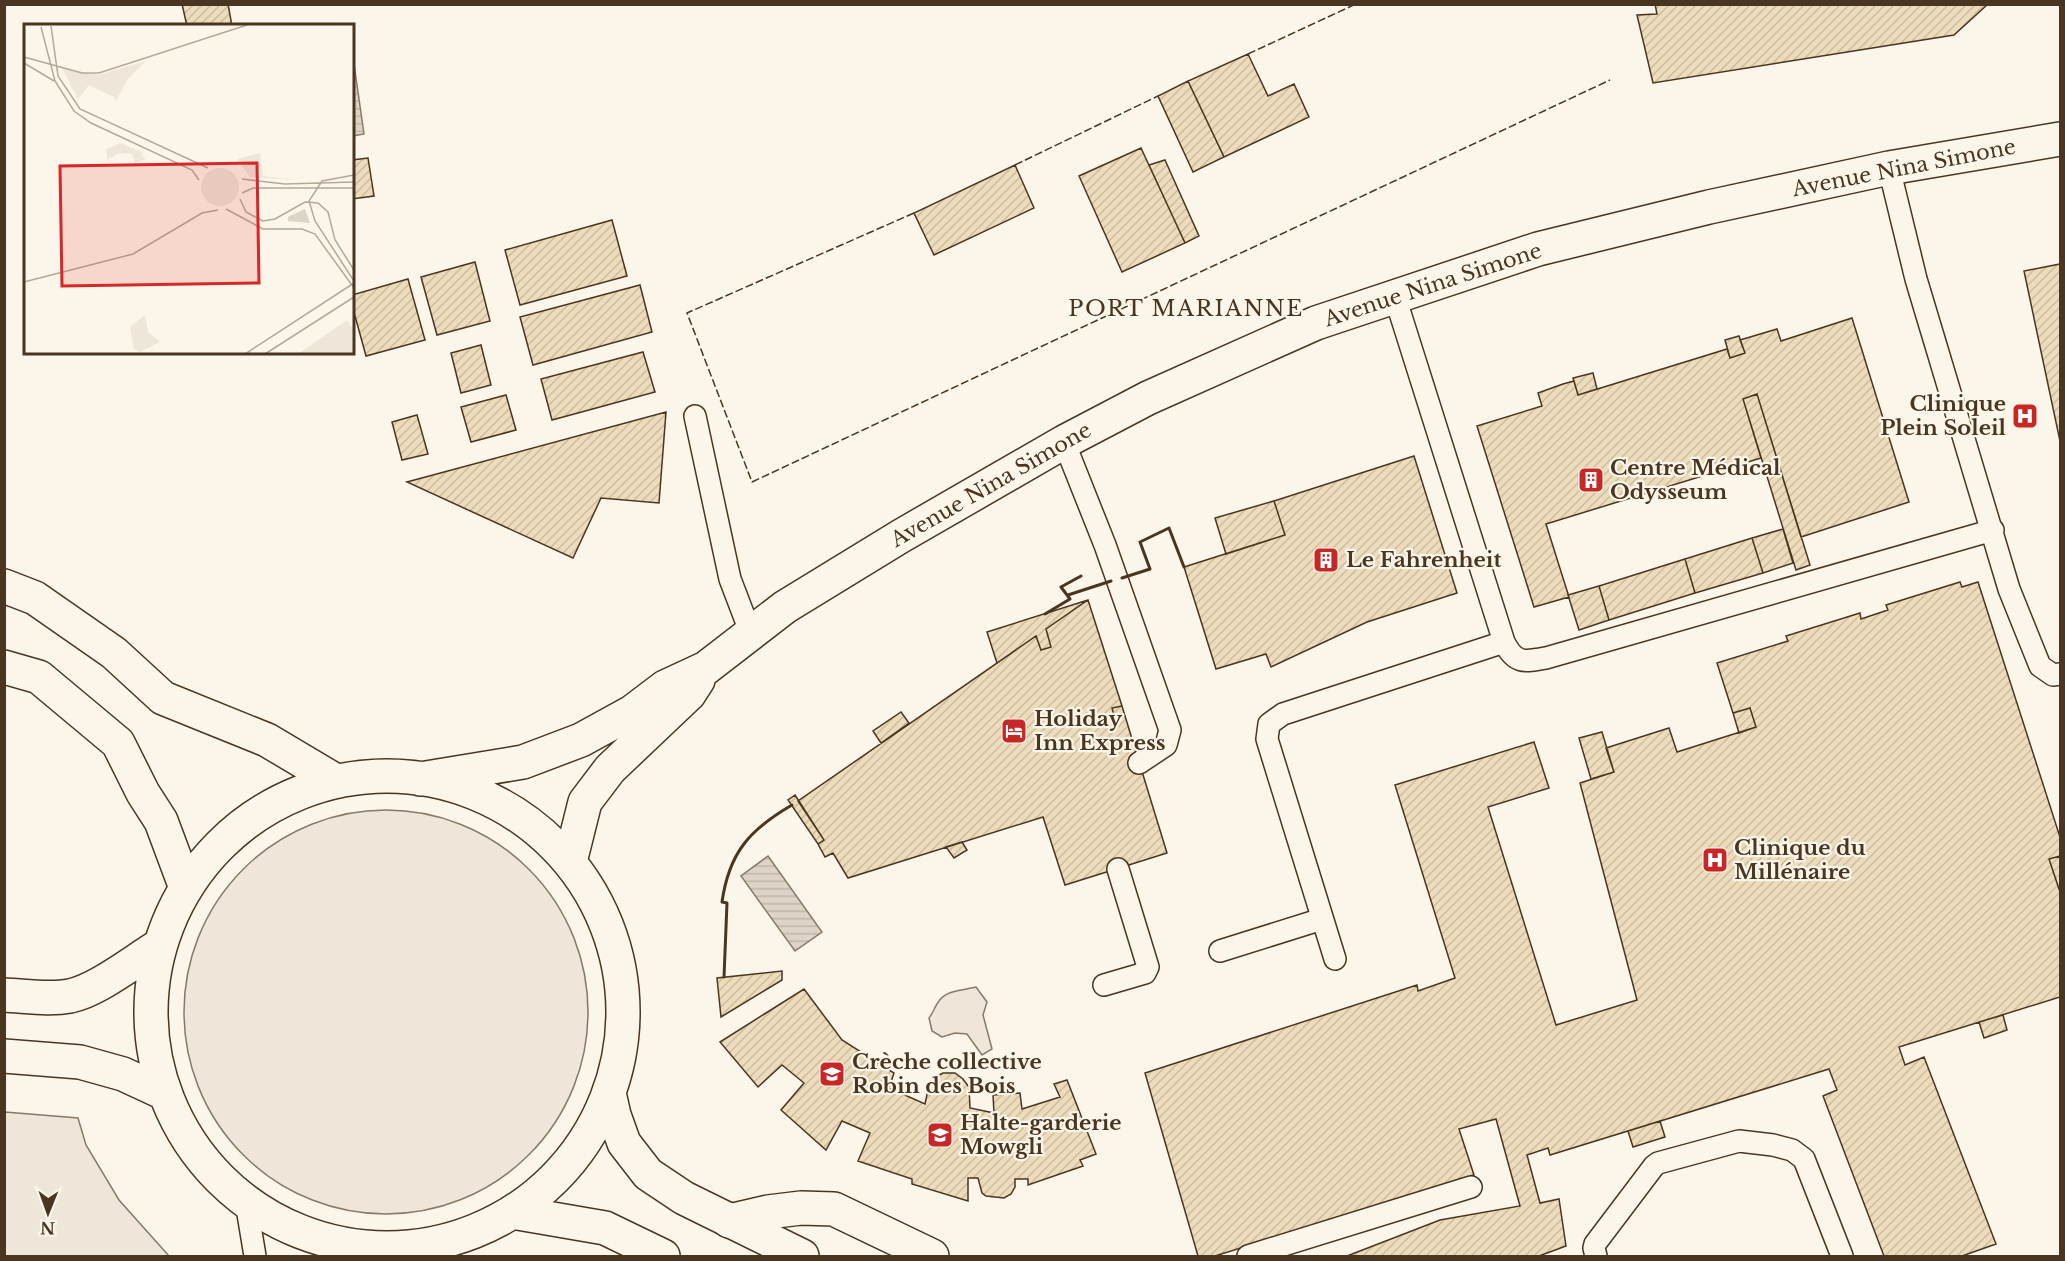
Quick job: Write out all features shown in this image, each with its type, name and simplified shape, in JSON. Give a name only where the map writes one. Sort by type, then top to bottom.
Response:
[{"type":"street","name":"Avenue Nina Simone","points":[[420,779],[523,762],[581,740],[632,712],[665,687],[706,668],[785,608],[901,536],[1064,442],[1148,398],[1316,323],[1538,249],[1709,207],[1889,168],[2061,139]]},
{"type":"street","points":[[4,586],[35,598],[114,653],[164,698],[267,740],[336,781]]},
{"type":"street","points":[[4,667],[39,678],[118,744],[143,793],[161,821],[186,888]]},
{"type":"street","name":"Avenue Nina Simone","points":[[570,862],[585,802],[610,769],[689,694],[706,668]]},
{"type":"street","points":[[378,777],[420,779],[482,796],[519,817],[536,829],[570,862],[588,887],[604,919],[616,952],[622,988],[623,1023],[619,1058],[609,1093],[586,1139],[571,1161],[553,1180],[512,1212],[482,1228],[450,1240],[405,1247],[341,1251],[294,1230],[246,1202],[219,1179],[197,1153],[178,1124],[164,1093],[153,1052],[150,1019],[151,988],[159,946],[169,917],[197,871],[241,826],[281,798],[336,781],[378,777]]},
{"type":"street","points":[[4,995],[50,998],[70,996],[90,988],[159,946]]},
{"type":"street","points":[[4,1056],[80,1062],[123,1074],[164,1093]]},
{"type":"street","points":[[609,1093],[624,1143],[648,1174],[684,1198],[802,1257]]},
{"type":"street","points":[[729,1221],[768,1212],[801,1208],[834,1209],[932,1257]]},
{"type":"street","points":[[512,1212],[605,1228],[663,1257]]},
{"type":"lane","points":[[1889,168],[1916,279],[2009,589],[2040,666],[2053,675],[2061,674]]},
{"type":"lane","points":[[1395,297],[1504,642],[1511,656],[1526,662],[1993,530]]},
{"type":"lane","points":[[695,416],[729,579],[751,634]]},
{"type":"lane","points":[[1064,442],[1105,545],[1170,730],[1166,745],[1139,763]]},
{"type":"lane","points":[[1335,959],[1267,739],[1269,724],[1283,714],[1504,642]]},
{"type":"lane","points":[[1104,985],[1145,973],[1148,967],[1119,869]]},
{"type":"lane","points":[[1220,951],[1322,919]]},
{"type":"lane","points":[[1596,1257],[1595,1244],[1654,1166],[1739,1141],[1792,1150],[1804,1159],[1842,1257]]},
{"type":"lane","points":[[1248,1257],[1471,1187]]},
{"type":"lane","points":[[246,1202],[255,1257]]},
{"type":"shaded area","points":[[354,64],[364,134],[354,136]]},
{"type":"shaded area","points":[[386,810],[425,814],[463,825],[498,844],[529,869],[554,900],[573,935],[584,973],[588,1012],[584,1051],[573,1089],[554,1124],[529,1155],[498,1180],[463,1199],[425,1210],[386,1214],[347,1210],[309,1199],[274,1180],[243,1155],[218,1124],[199,1089],[188,1051],[184,1012],[188,973],[199,935],[218,900],[243,869],[274,844],[309,825],[347,814]]},
{"type":"shaded area","points":[[768,856],[822,932],[795,951],[741,876]]},
{"type":"shaded area","points":[[976,987],[987,1002],[983,1015],[992,1049],[982,1055],[967,1034],[955,1033],[942,1037],[932,1031],[929,1018],[942,997],[956,991]]},
{"type":"shaded area","points":[[5,1112],[78,1118],[86,1145],[119,1200],[169,1256],[5,1256]]},
{"type":"building","points":[[182,4],[228,4],[232,24],[187,24]]},
{"type":"building","points":[[1655,4],[1988,4],[1954,35],[1653,83],[1637,15],[1657,14]]},
{"type":"building","points":[[1248,54],[1268,96],[1294,84],[1309,117],[1224,157],[1188,81]]},
{"type":"building","points":[[1188,81],[1224,157],[1193,172],[1158,96]]},
{"type":"building","points":[[1141,148],[1185,243],[1122,272],[1079,176]]},
{"type":"building","points":[[368,158],[374,196],[354,199],[354,160]]},
{"type":"building","points":[[1165,160],[1199,236],[1185,243],[1149,165]]},
{"type":"building","points":[[1015,165],[1034,208],[934,255],[914,213]]},
{"type":"building","points":[[612,220],[627,276],[520,305],[505,250]]},
{"type":"building","points":[[475,262],[490,321],[437,335],[421,277]]},
{"type":"building","points":[[2060,264],[2060,441],[2024,271]]},
{"type":"building","points":[[408,279],[425,340],[366,356],[354,312],[354,294]]},
{"type":"building","points":[[640,285],[652,332],[533,365],[520,317]]},
{"type":"building","name":"Centre Médical Odysseum","points":[[1852,318],[1909,502],[1801,537],[1757,394],[1743,399],[1761,458],[1546,524],[1569,597],[1534,607],[1477,426],[1542,406],[1538,393],[1563,384],[1574,381],[1578,395],[1727,349],[1730,358],[1745,353],[1740,340],[1777,329],[1781,341]]},
{"type":"building","points":[[1739,336],[1745,353],[1730,358],[1725,340]]},
{"type":"building","points":[[481,345],[491,385],[461,393],[451,353]]},
{"type":"building","points":[[643,352],[655,392],[552,420],[541,379]]},
{"type":"building","points":[[1593,373],[1597,389],[1578,395],[1573,378]]},
{"type":"building","points":[[1757,394],[1810,565],[1796,570],[1743,399]]},
{"type":"building","points":[[506,395],[516,430],[471,442],[461,407]]},
{"type":"building","points":[[666,412],[659,503],[601,498],[573,558],[407,482]]},
{"type":"building","points":[[417,415],[428,454],[402,460],[392,422]]},
{"type":"building","name":"Le Fahrenheit","points":[[1414,456],[1457,593],[1367,622],[1271,667],[1266,654],[1216,669],[1184,567],[1285,535],[1274,501]]},
{"type":"building","points":[[1274,501],[1285,535],[1226,554],[1215,518]]},
{"type":"building","points":[[1783,529],[1793,563],[1763,573],[1752,538]]},
{"type":"building","points":[[1752,538],[1763,573],[1695,593],[1685,559]]},
{"type":"building","points":[[1685,559],[1695,593],[1609,620],[1599,586]]},
{"type":"building","name":"Clinique du Millénaire","points":[[1960,582],[1962,587],[1978,582],[2060,837],[2060,856],[2049,859],[2060,888],[2060,997],[1899,1047],[1905,1065],[1924,1057],[1996,1244],[1962,1256],[1884,1256],[1823,1096],[1837,1090],[1829,1069],[1550,1155],[1548,1148],[1527,1155],[1540,1203],[1559,1199],[1566,1246],[1539,1256],[1347,1256],[1440,1220],[1520,1206],[1496,1119],[1459,1129],[1474,1175],[1215,1256],[1198,1256],[1145,1073],[1417,985],[1418,991],[1455,978],[1395,785],[1534,742],[1549,788],[1488,807],[1556,1025],[1637,1000],[1580,783],[1614,772],[1606,748],[1669,728],[1677,752],[1756,727],[1750,708],[1733,713],[1717,663],[1788,641],[1786,636],[1860,613],[1861,619],[1888,610],[1886,605]]},
{"type":"building","points":[[1599,586],[1609,620],[1579,630],[1568,595]]},
{"type":"building","name":"Holiday Inn Express","points":[[1088,600],[1122,706],[1112,708],[1115,719],[1125,716],[1167,853],[1065,885],[1043,817],[848,878],[833,853],[825,857],[818,844],[824,840],[798,801],[1036,636],[1041,650],[1051,647],[1046,629]]},
{"type":"building","points":[[1088,600],[1046,629],[1051,647],[1041,650],[1036,636],[997,663],[987,632]]},
{"type":"building","points":[[1122,706],[1125,716],[1115,719],[1112,708]]},
{"type":"building","points":[[1750,708],[1756,727],[1739,733],[1733,713]]},
{"type":"building","points":[[901,712],[909,723],[881,743],[873,731]]},
{"type":"building","points":[[1602,732],[1614,772],[1591,779],[1579,738]]},
{"type":"building","points":[[795,795],[824,840],[818,844],[788,800]]},
{"type":"building","points":[[962,842],[967,850],[954,858],[946,847]]},
{"type":"building","points":[[2060,856],[2060,888],[2059,889],[2049,859]]},
{"type":"building","points":[[782,971],[782,980],[721,1017],[717,978]]},
{"type":"building","points":[[804,989],[842,1040],[894,1073],[889,1088],[925,1104],[929,1085],[935,1077],[943,1073],[955,1073],[963,1079],[969,1087],[970,1108],[994,1113],[993,1095],[1020,1093],[1022,1109],[1060,1097],[1054,1084],[1067,1080],[1096,1154],[1080,1160],[1083,1166],[1028,1185],[1028,1179],[1015,1179],[1015,1187],[1011,1194],[1004,1198],[986,1196],[982,1193],[978,1178],[968,1178],[968,1201],[912,1184],[912,1179],[858,1161],[870,1133],[842,1121],[826,1150],[781,1110],[804,1083],[782,1065],[758,1087],[720,1042]]},
{"type":"building","points":[[2003,1015],[2007,1030],[1984,1038],[1979,1022]]},
{"type":"building","points":[[1660,1121],[1665,1137],[1633,1147],[1628,1131]]},
{"type":"fence","points":[[1248,54],[1356,4]]},
{"type":"fence","points":[[914,213],[687,313],[752,482],[1610,80]]},
{"type":"fence","points":[[1015,165],[1158,96]]},
{"type":"wall","points":[[1122,578],[1150,569],[1140,542],[1169,528],[1184,567]]},
{"type":"wall","points":[[1045,614],[1070,599],[1061,587],[1081,576]]},
{"type":"wall","points":[[1068,595],[1111,581]]},
{"type":"wall","points":[[724,977],[727,903],[722,902],[730,870],[736,856],[753,834],[792,805]]},
{"type":"place","name":"Clinique Plein Soleil","points":[[2025,416]]},
{"type":"place","name":"Centre Médical Odysseum","points":[[1591,480]]},
{"type":"place","name":"Le Fahrenheit","points":[[1326,560]]},
{"type":"place","name":"Holiday Inn Express","points":[[1014,731]]},
{"type":"place","name":"Clinique du Millénaire","points":[[1715,860]]},
{"type":"place","name":"Crèche collective Robin des Bois","points":[[832,1074]]},
{"type":"place","name":"Halte-garderie Mowgli","points":[[940,1135]]},
{"type":"district","name":"PORT MARIANNE","points":[[1186,308]]}]
